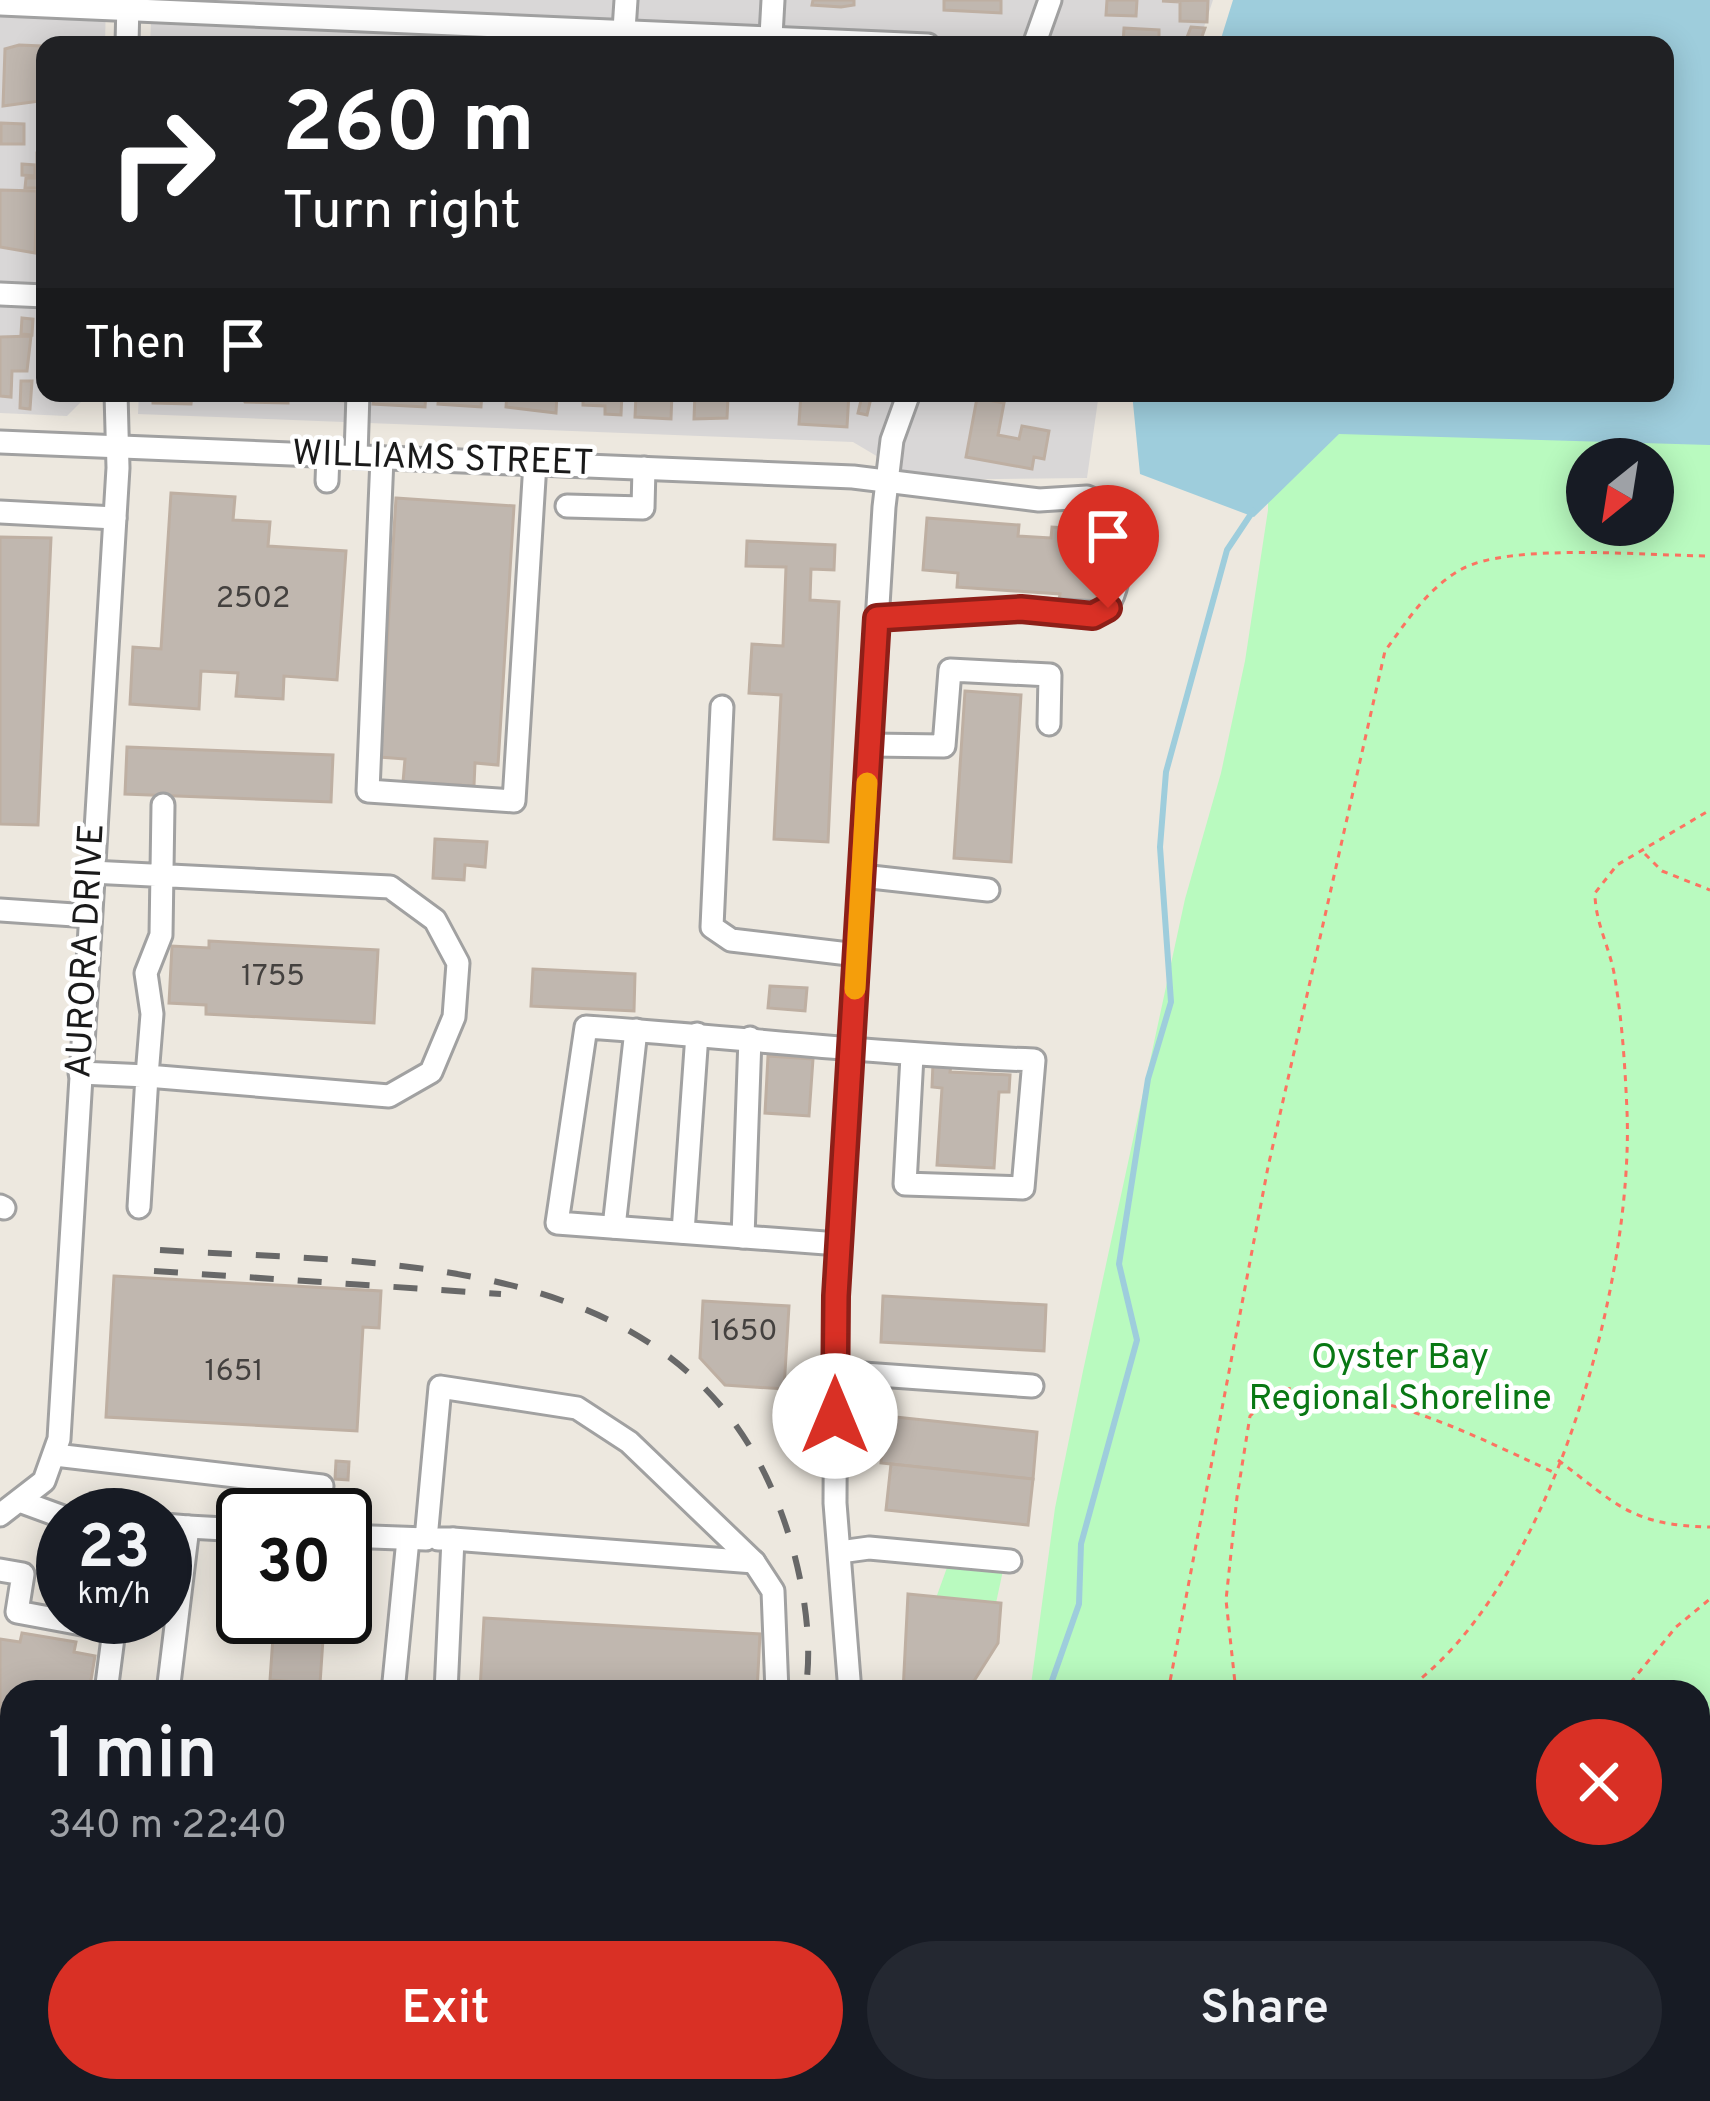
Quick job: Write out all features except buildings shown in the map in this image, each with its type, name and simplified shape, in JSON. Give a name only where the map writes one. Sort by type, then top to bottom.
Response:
[{"type":"street","points":[[624,30],[626,0]]},
{"type":"street","points":[[0,4],[458,11],[506,35],[624,30],[771,36],[772,0]]},
{"type":"street","points":[[1037,36],[1050,0]]},
{"type":"street","points":[[127,36],[128,5]]},
{"type":"street","points":[[0,294],[36,296]]},
{"type":"street","name":"AURORA DRIVE","points":[[24,1501],[44,1481],[55,1455],[115,518],[116,402]]},
{"type":"street","points":[[356,456],[358,402]]},
{"type":"street","points":[[849,1680],[840,1552],[839,1244],[886,479],[892,440],[906,402]]},
{"type":"street","name":"WILLIAMS STREET","points":[[0,442],[886,479],[928,489],[1039,500],[1087,496],[1116,510],[1122,536],[1112,599],[1093,616],[1021,609],[877,618]]},
{"type":"street","points":[[327,481],[328,455]]},
{"type":"street","points":[[382,458],[368,791],[514,801],[535,463]]},
{"type":"street","points":[[567,506],[644,508],[644,468]]},
{"type":"street","points":[[0,512],[115,518]]},
{"type":"street","points":[[870,745],[944,746],[950,670],[1051,674],[1049,724]]},
{"type":"street","points":[[722,707],[712,927],[730,940],[857,955]]},
{"type":"street","points":[[140,1207],[152,1014],[146,973],[161,934],[163,805]]},
{"type":"street","points":[[80,1073],[389,1096],[431,1072],[454,1017],[458,963],[435,920],[390,887],[91,872]]},
{"type":"street","points":[[862,876],[988,890]]},
{"type":"street","points":[[0,910],[88,916]]},
{"type":"street","points":[[839,1244],[556,1223],[586,1027],[851,1045],[912,1056],[1034,1060],[1023,1188],[905,1184],[912,1056]]},
{"type":"street","points":[[614,1227],[636,1030]]},
{"type":"street","points":[[683,1232],[697,1034]]},
{"type":"street","points":[[743,1237],[750,1038]]},
{"type":"street","points":[[836,1372],[1032,1386]]},
{"type":"street","points":[[395,1680],[440,1387],[447,1385],[578,1408],[629,1442],[754,1562],[772,1591],[776,1680]]},
{"type":"street","points":[[55,1455],[322,1486]]},
{"type":"street","points":[[0,1515],[24,1501],[36,1506]]},
{"type":"street","points":[[372,1537],[754,1562]]},
{"type":"street","points":[[446,1680],[452,1539]]},
{"type":"street","points":[[840,1552],[869,1548],[1010,1561]]},
{"type":"street","points":[[0,1570],[23,1574],[17,1612],[114,1630],[108,1680]]},
{"type":"street","points":[[169,1680],[170,1644]]},
{"type":"path","points":[[1170,1680],[1268,1167],[1385,651],[1430,592],[1464,567],[1509,555],[1710,556]]},
{"type":"path","points":[[1416,1680],[1465,1638],[1514,1569],[1558,1460],[1609,1295],[1626,1196],[1624,1058],[1614,970],[1595,893],[1607,872],[1710,810]]},
{"type":"path","points":[[1645,853],[1662,871],[1710,890]]},
{"type":"path","points":[[1235,1680],[1226,1600],[1250,1417],[1279,1388],[1347,1391],[1418,1410],[1553,1472]]},
{"type":"path","points":[[1558,1460],[1619,1506],[1656,1526],[1710,1527]]},
{"type":"path","points":[[1633,1680],[1676,1627],[1710,1599]]},
{"type":"shaded area","points":[[0,0],[106,0],[105,36],[36,36],[36,402],[81,402],[67,416],[0,413]]},
{"type":"shaded area","points":[[152,0],[1213,0],[1201,36],[150,36]]},
{"type":"shaded area","points":[[139,402],[1098,402],[1087,478],[917,480],[853,442],[138,414]]},
{"type":"green space","name":"Oyster Bay Regional Shoreline","points":[[1710,410],[1710,1680],[1032,1680],[1055,1508],[1083,1371],[1185,899],[1221,773],[1245,661],[1268,510],[1268,435]]},
{"type":"green space","points":[[1008,1547],[987,1645],[974,1680],[906,1680],[953,1551]]},
{"type":"water","points":[[1233,0],[1710,0],[1710,445],[1674,444],[1674,438],[1566,441],[1339,434],[1254,517],[1140,474],[1133,402],[1674,402],[1674,36],[1222,36]]},
{"type":"waterway","points":[[1052,1680],[1079,1604],[1081,1544],[1137,1340],[1119,1264],[1148,1079],[1171,1002],[1160,847],[1166,772],[1227,550],[1253,511]]},
{"type":"railway","points":[[160,1250],[341,1260],[433,1270],[522,1288],[603,1317],[676,1362],[736,1426],[781,1512],[804,1600],[807,1680]]},
{"type":"railway","points":[[154,1271],[501,1294]]},
{"type":"slow traffic","points":[[855,989],[867,783]]},
{"type":"route","points":[[835,1416],[836,1296],[877,618],[1021,609],[1093,616],[1108,608]]}]
